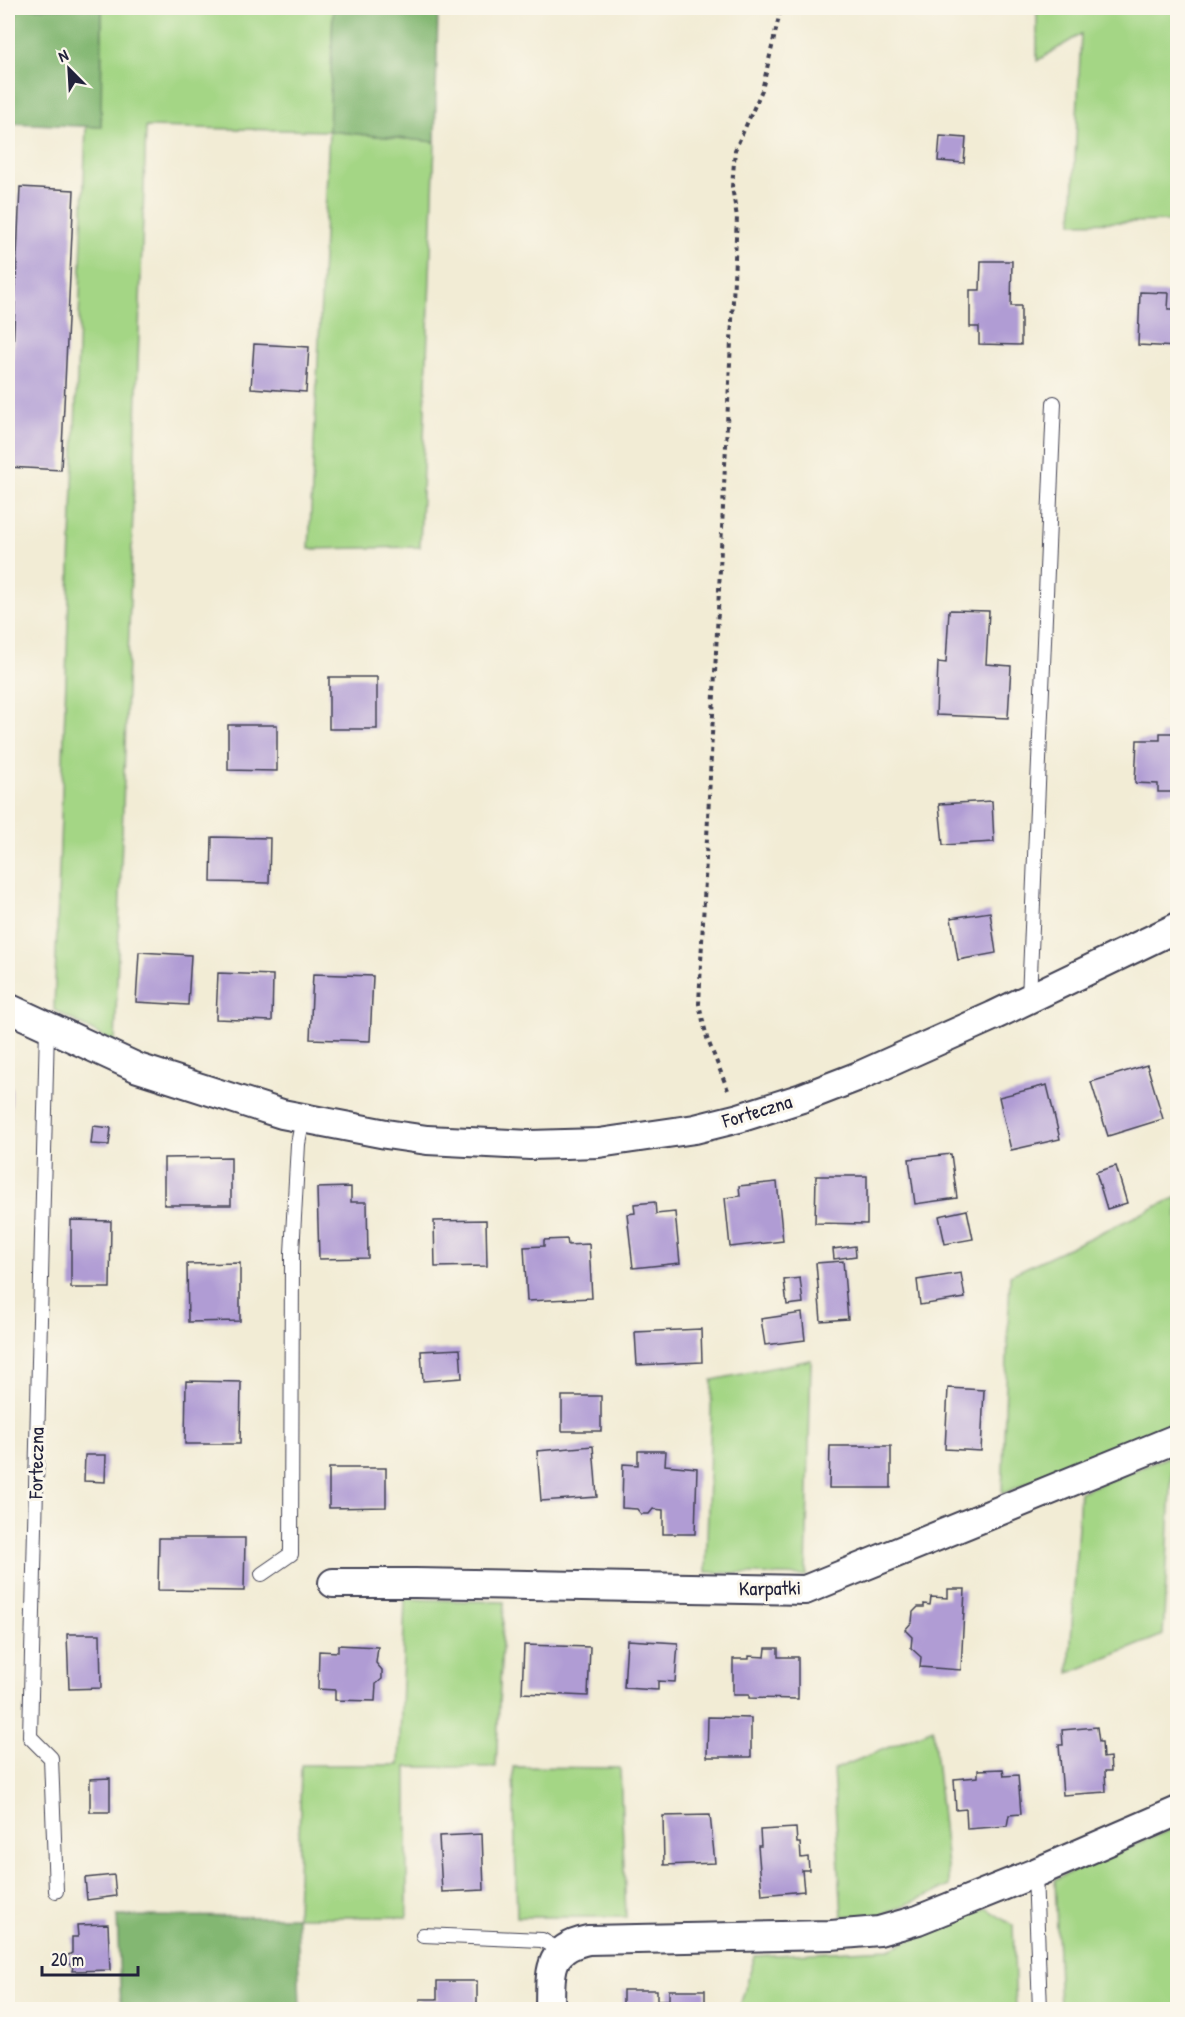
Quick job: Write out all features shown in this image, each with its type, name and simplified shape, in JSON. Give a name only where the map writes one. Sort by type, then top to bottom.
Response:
[{"type":"street","name":"Forteczna","points":[[8,1008],[138,1068],[282,1114],[427,1140],[530,1146],[599,1143],[670,1134],[739,1118],[859,1076],[1029,999],[1178,927]]},
{"type":"street","name":"Karpatki","points":[[333,1583],[805,1590],[1178,1438]]},
{"type":"street","points":[[550,2010],[553,1964],[561,1951],[574,1943],[588,1940],[831,1935],[879,1931],[918,1920],[1035,1873],[1178,1810]]},
{"type":"lane","points":[[1029,999],[1054,403]]},
{"type":"lane","name":"Forteczna","points":[[47,1027],[30,1737],[51,1758],[56,1891]]},
{"type":"lane","points":[[262,1574],[291,1554],[292,1253],[298,1144],[303,1118]]},
{"type":"lane","points":[[1035,1873],[1040,2010]]},
{"type":"lane","points":[[423,1935],[542,1940],[561,1951]]},
{"type":"path","points":[[739,1118],[707,1038],[699,1004],[738,217],[732,187],[735,150],[762,90],[781,8]]},
{"type":"green space","points":[[16,8],[102,8],[101,127],[10,123]]},
{"type":"green space","points":[[102,8],[333,8],[330,131],[435,142],[420,547],[309,549],[329,131],[146,127],[115,1043],[54,1010],[86,126],[101,127]]},
{"type":"green space","points":[[333,8],[438,8],[435,142],[329,131]]},
{"type":"green space","points":[[1037,8],[1177,8],[1177,221],[1072,223],[1081,34],[1037,61]]},
{"type":"green space","points":[[1177,1197],[1177,1421],[1002,1494],[1010,1275]]},
{"type":"green space","points":[[811,1360],[806,1576],[706,1572],[712,1380]]},
{"type":"green space","points":[[1173,1455],[1163,1635],[1069,1673],[1080,1492]]},
{"type":"green space","points":[[405,1599],[504,1602],[496,1767],[407,1767],[407,1917],[297,1917],[301,1765],[399,1765]]},
{"type":"green space","points":[[933,1729],[949,1886],[878,1917],[842,1916],[833,1770]]},
{"type":"green space","points":[[513,1767],[620,1768],[626,1917],[517,1917]]},
{"type":"green space","points":[[1177,1827],[1177,2009],[1060,2009],[1055,1879]]},
{"type":"green space","points":[[986,1908],[1013,1926],[1016,2009],[739,2009],[755,1956],[889,1949]]},
{"type":"green space","points":[[117,1916],[297,1917],[300,2009],[121,2009]]},
{"type":"building","points":[[940,136],[966,138],[964,163],[938,161]]},
{"type":"building","points":[[20,187],[74,190],[61,470],[8,467]]},
{"type":"building","points":[[981,261],[1012,261],[1011,306],[1021,306],[1021,345],[979,344],[979,327],[970,327],[970,290],[980,290]]},
{"type":"building","points":[[1140,292],[1169,293],[1168,309],[1178,309],[1178,347],[1138,345]]},
{"type":"building","points":[[254,344],[309,347],[306,392],[251,388]]},
{"type":"building","points":[[949,610],[989,611],[986,664],[1011,666],[1008,718],[936,715],[938,662],[946,663]]},
{"type":"building","points":[[329,677],[377,677],[377,729],[329,729]]},
{"type":"building","points":[[228,725],[277,725],[277,771],[228,770]]},
{"type":"building","points":[[1160,733],[1178,733],[1178,792],[1158,792],[1158,784],[1135,783],[1137,740],[1160,740]]},
{"type":"building","points":[[992,801],[994,842],[943,845],[939,804]]},
{"type":"building","points":[[212,837],[270,838],[269,883],[211,882]]},
{"type":"building","points":[[990,912],[996,953],[958,960],[951,918]]},
{"type":"building","points":[[139,952],[191,955],[188,1005],[136,1002]]},
{"type":"building","points":[[218,973],[273,975],[272,1021],[216,1019]]},
{"type":"building","points":[[313,974],[373,976],[370,1041],[310,1039]]},
{"type":"building","points":[[1147,1065],[1163,1119],[1108,1136],[1091,1082]]},
{"type":"building","points":[[1047,1085],[1060,1139],[1011,1150],[999,1097]]},
{"type":"building","points":[[8,1087],[12,1087],[10,1132],[8,1132]]},
{"type":"building","points":[[93,1126],[111,1128],[109,1145],[91,1144]]},
{"type":"building","points":[[951,1154],[957,1198],[915,1204],[909,1159]]},
{"type":"building","points":[[231,1157],[231,1205],[164,1205],[164,1158]]},
{"type":"building","points":[[1116,1166],[1127,1203],[1107,1209],[1096,1172]]},
{"type":"building","points":[[816,1176],[867,1176],[867,1224],[815,1223]]},
{"type":"building","points":[[777,1182],[783,1241],[730,1247],[725,1198],[740,1196],[739,1186]]},
{"type":"building","points":[[351,1187],[351,1202],[367,1202],[368,1258],[319,1259],[317,1188]]},
{"type":"building","points":[[655,1202],[656,1214],[675,1212],[680,1263],[633,1268],[627,1214],[635,1213],[634,1204]]},
{"type":"building","points":[[967,1210],[973,1239],[945,1244],[939,1216]]},
{"type":"building","points":[[71,1220],[111,1221],[110,1288],[71,1288]]},
{"type":"building","points":[[486,1220],[487,1266],[435,1267],[434,1221]]},
{"type":"building","points":[[567,1239],[568,1245],[589,1244],[592,1298],[527,1301],[524,1247],[544,1246],[544,1240]]},
{"type":"building","points":[[855,1246],[856,1256],[834,1259],[833,1249]]},
{"type":"building","points":[[843,1261],[848,1319],[821,1321],[816,1263]]},
{"type":"building","points":[[240,1263],[240,1321],[188,1322],[187,1264]]},
{"type":"building","points":[[961,1273],[965,1298],[920,1305],[917,1280]]},
{"type":"building","points":[[800,1278],[803,1303],[787,1305],[784,1280]]},
{"type":"building","points":[[802,1313],[805,1340],[765,1345],[761,1319]]},
{"type":"building","points":[[701,1329],[702,1362],[637,1365],[635,1332]]},
{"type":"building","points":[[460,1349],[462,1378],[423,1381],[421,1351]]},
{"type":"building","points":[[186,1381],[241,1382],[240,1444],[185,1444]]},
{"type":"building","points":[[948,1388],[984,1390],[981,1451],[945,1449]]},
{"type":"building","points":[[562,1396],[601,1396],[601,1431],[562,1431]]},
{"type":"building","points":[[593,1446],[597,1497],[541,1501],[537,1451]]},
{"type":"building","points":[[830,1446],[891,1446],[891,1488],[829,1488]]},
{"type":"building","points":[[638,1451],[666,1451],[665,1465],[697,1468],[695,1534],[663,1534],[663,1510],[653,1509],[649,1514],[641,1514],[637,1509],[622,1508],[623,1464],[638,1465]]},
{"type":"building","points":[[85,1455],[106,1455],[105,1482],[84,1481]]},
{"type":"building","points":[[329,1468],[386,1468],[386,1507],[329,1508]]},
{"type":"building","points":[[159,1538],[245,1538],[244,1591],[158,1590]]},
{"type":"building","points":[[948,1589],[965,1589],[961,1670],[920,1667],[921,1657],[911,1648],[912,1637],[905,1630],[912,1622],[913,1612],[918,1607],[924,1607],[924,1604],[930,1605],[931,1597],[948,1598]]},
{"type":"building","points":[[67,1634],[100,1634],[101,1688],[69,1689]]},
{"type":"building","points":[[627,1640],[678,1643],[675,1682],[658,1681],[658,1690],[624,1688]]},
{"type":"building","points":[[338,1645],[378,1647],[376,1663],[382,1670],[382,1679],[376,1684],[375,1701],[335,1700],[335,1690],[318,1689],[319,1651],[338,1652]]},
{"type":"building","points":[[524,1645],[590,1647],[588,1696],[522,1693]]},
{"type":"building","points":[[766,1648],[778,1648],[778,1657],[798,1657],[798,1699],[749,1698],[749,1695],[733,1695],[733,1659],[749,1659],[749,1656],[765,1657]]},
{"type":"building","points":[[708,1717],[751,1718],[751,1757],[707,1757]]},
{"type":"building","points":[[1097,1727],[1099,1742],[1102,1742],[1103,1758],[1110,1757],[1111,1771],[1105,1771],[1106,1792],[1063,1795],[1059,1745],[1063,1745],[1062,1730]]},
{"type":"building","points":[[1003,1769],[1004,1776],[1018,1775],[1021,1814],[1009,1815],[1007,1826],[967,1829],[966,1809],[956,1810],[954,1779],[978,1777],[978,1770]]},
{"type":"building","points":[[110,1778],[110,1812],[90,1812],[90,1779]]},
{"type":"building","points":[[710,1815],[715,1863],[664,1865],[663,1816]]},
{"type":"building","points":[[796,1828],[801,1858],[808,1857],[809,1870],[802,1870],[804,1891],[762,1895],[758,1846],[761,1846],[760,1830]]},
{"type":"building","points":[[482,1834],[484,1890],[442,1892],[439,1836]]},
{"type":"building","points":[[114,1875],[116,1896],[87,1900],[85,1878]]},
{"type":"building","points":[[108,1924],[110,1970],[72,1971],[73,1967],[68,1963],[67,1956],[72,1953],[72,1937],[78,1937],[77,1925]]},
{"type":"building","points":[[437,1981],[477,1981],[477,2010],[421,2010],[420,1999],[437,1999]]},
{"type":"building","points":[[623,1990],[657,1990],[657,2000],[669,2000],[669,1990],[705,1990],[705,2010],[623,2010]]}]
